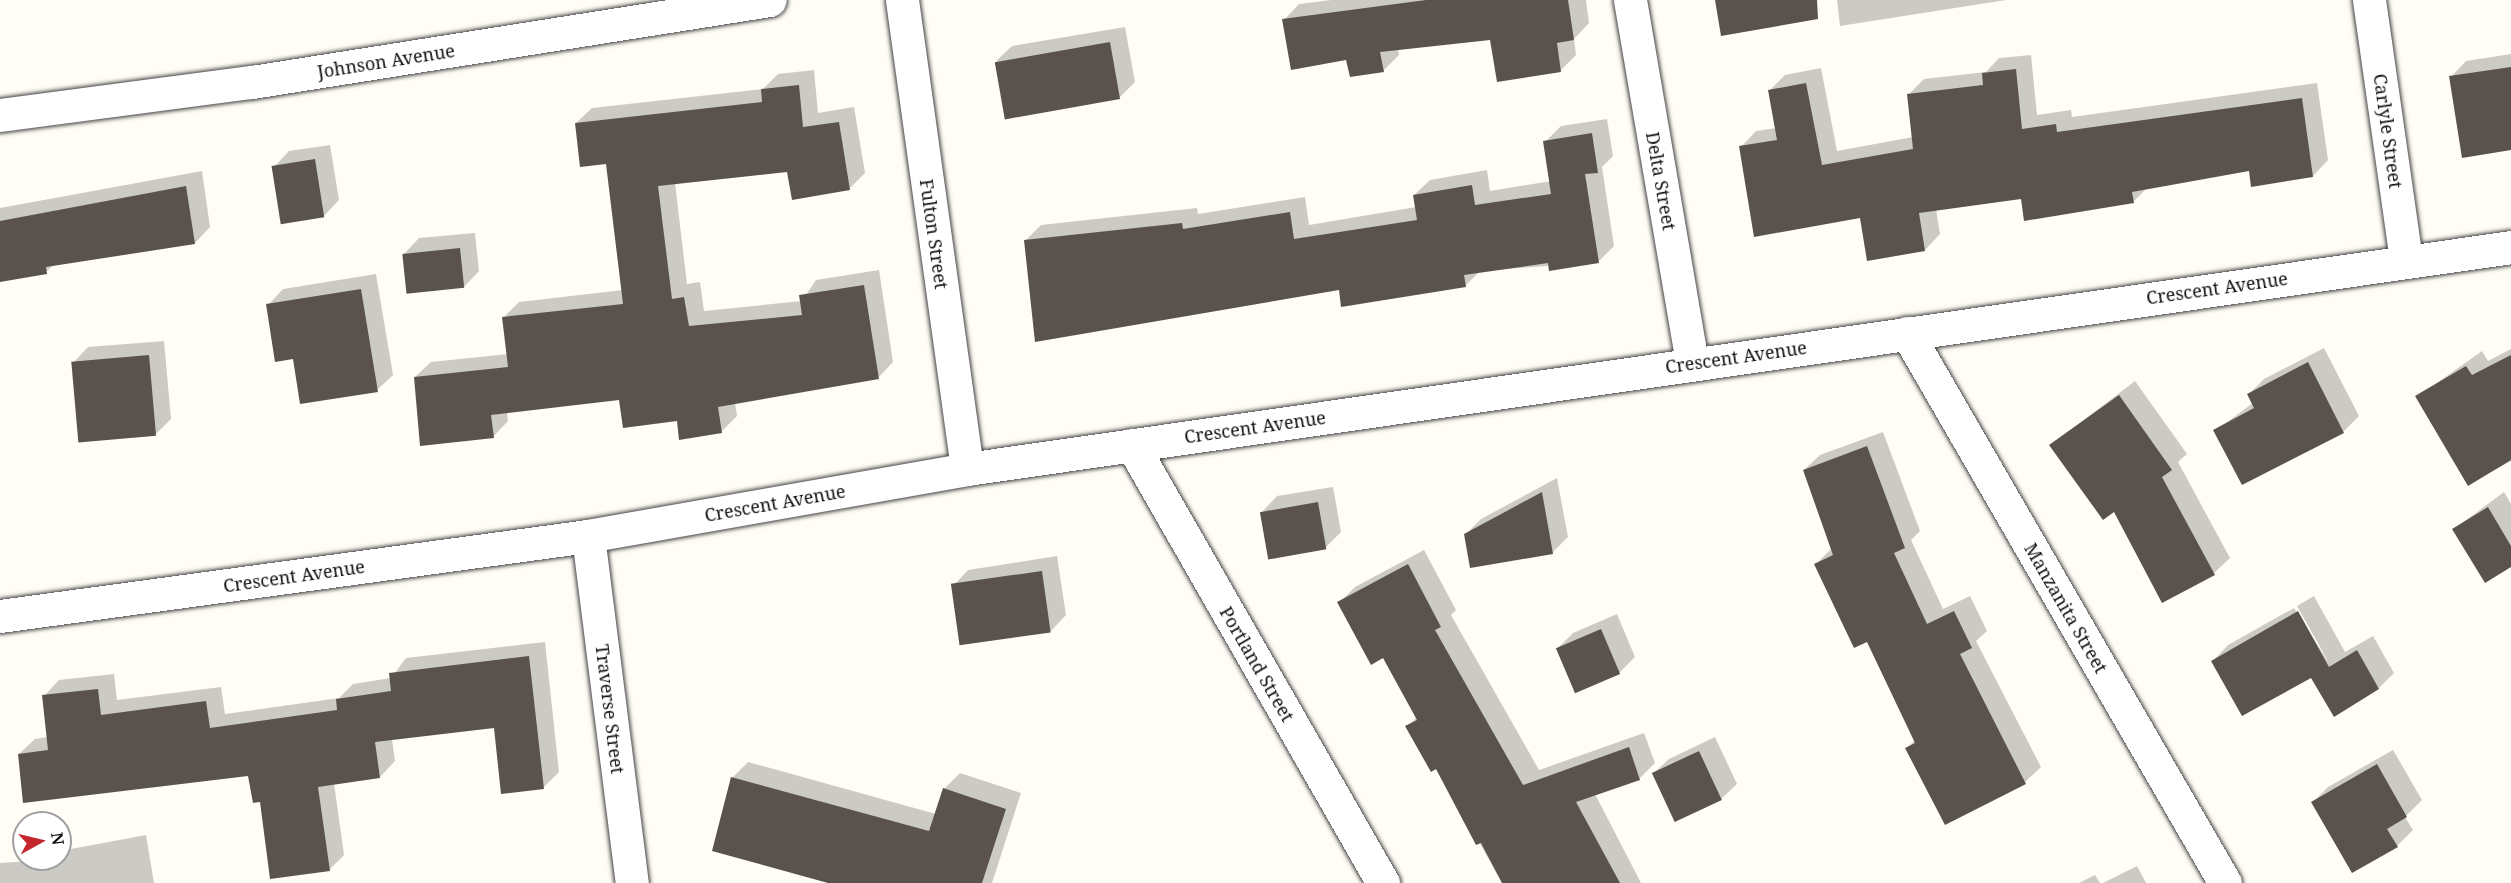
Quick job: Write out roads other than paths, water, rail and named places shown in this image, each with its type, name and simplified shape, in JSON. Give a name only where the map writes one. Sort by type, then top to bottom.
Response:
[{"type":"street","name":"Johnson Avenue","points":[[0,115],[252,82],[770,0]]},
{"type":"street","name":"Fulton Street","points":[[902,0],[967,469]]},
{"type":"street","name":"Delta Street","points":[[1630,0],[1692,362]]},
{"type":"street","name":"Carlyle Street","points":[[2369,0],[2406,261]]},
{"type":"street","name":"Crescent Avenue","points":[[0,616],[588,536],[967,469],[1692,362],[2511,246]]},
{"type":"street","name":"Manzanita Street","points":[[1907,333],[2225,883]]},
{"type":"street","name":"Portland Street","points":[[1132,446],[1383,883]]},
{"type":"street","name":"Traverse Street","points":[[588,536],[632,883]]}]
